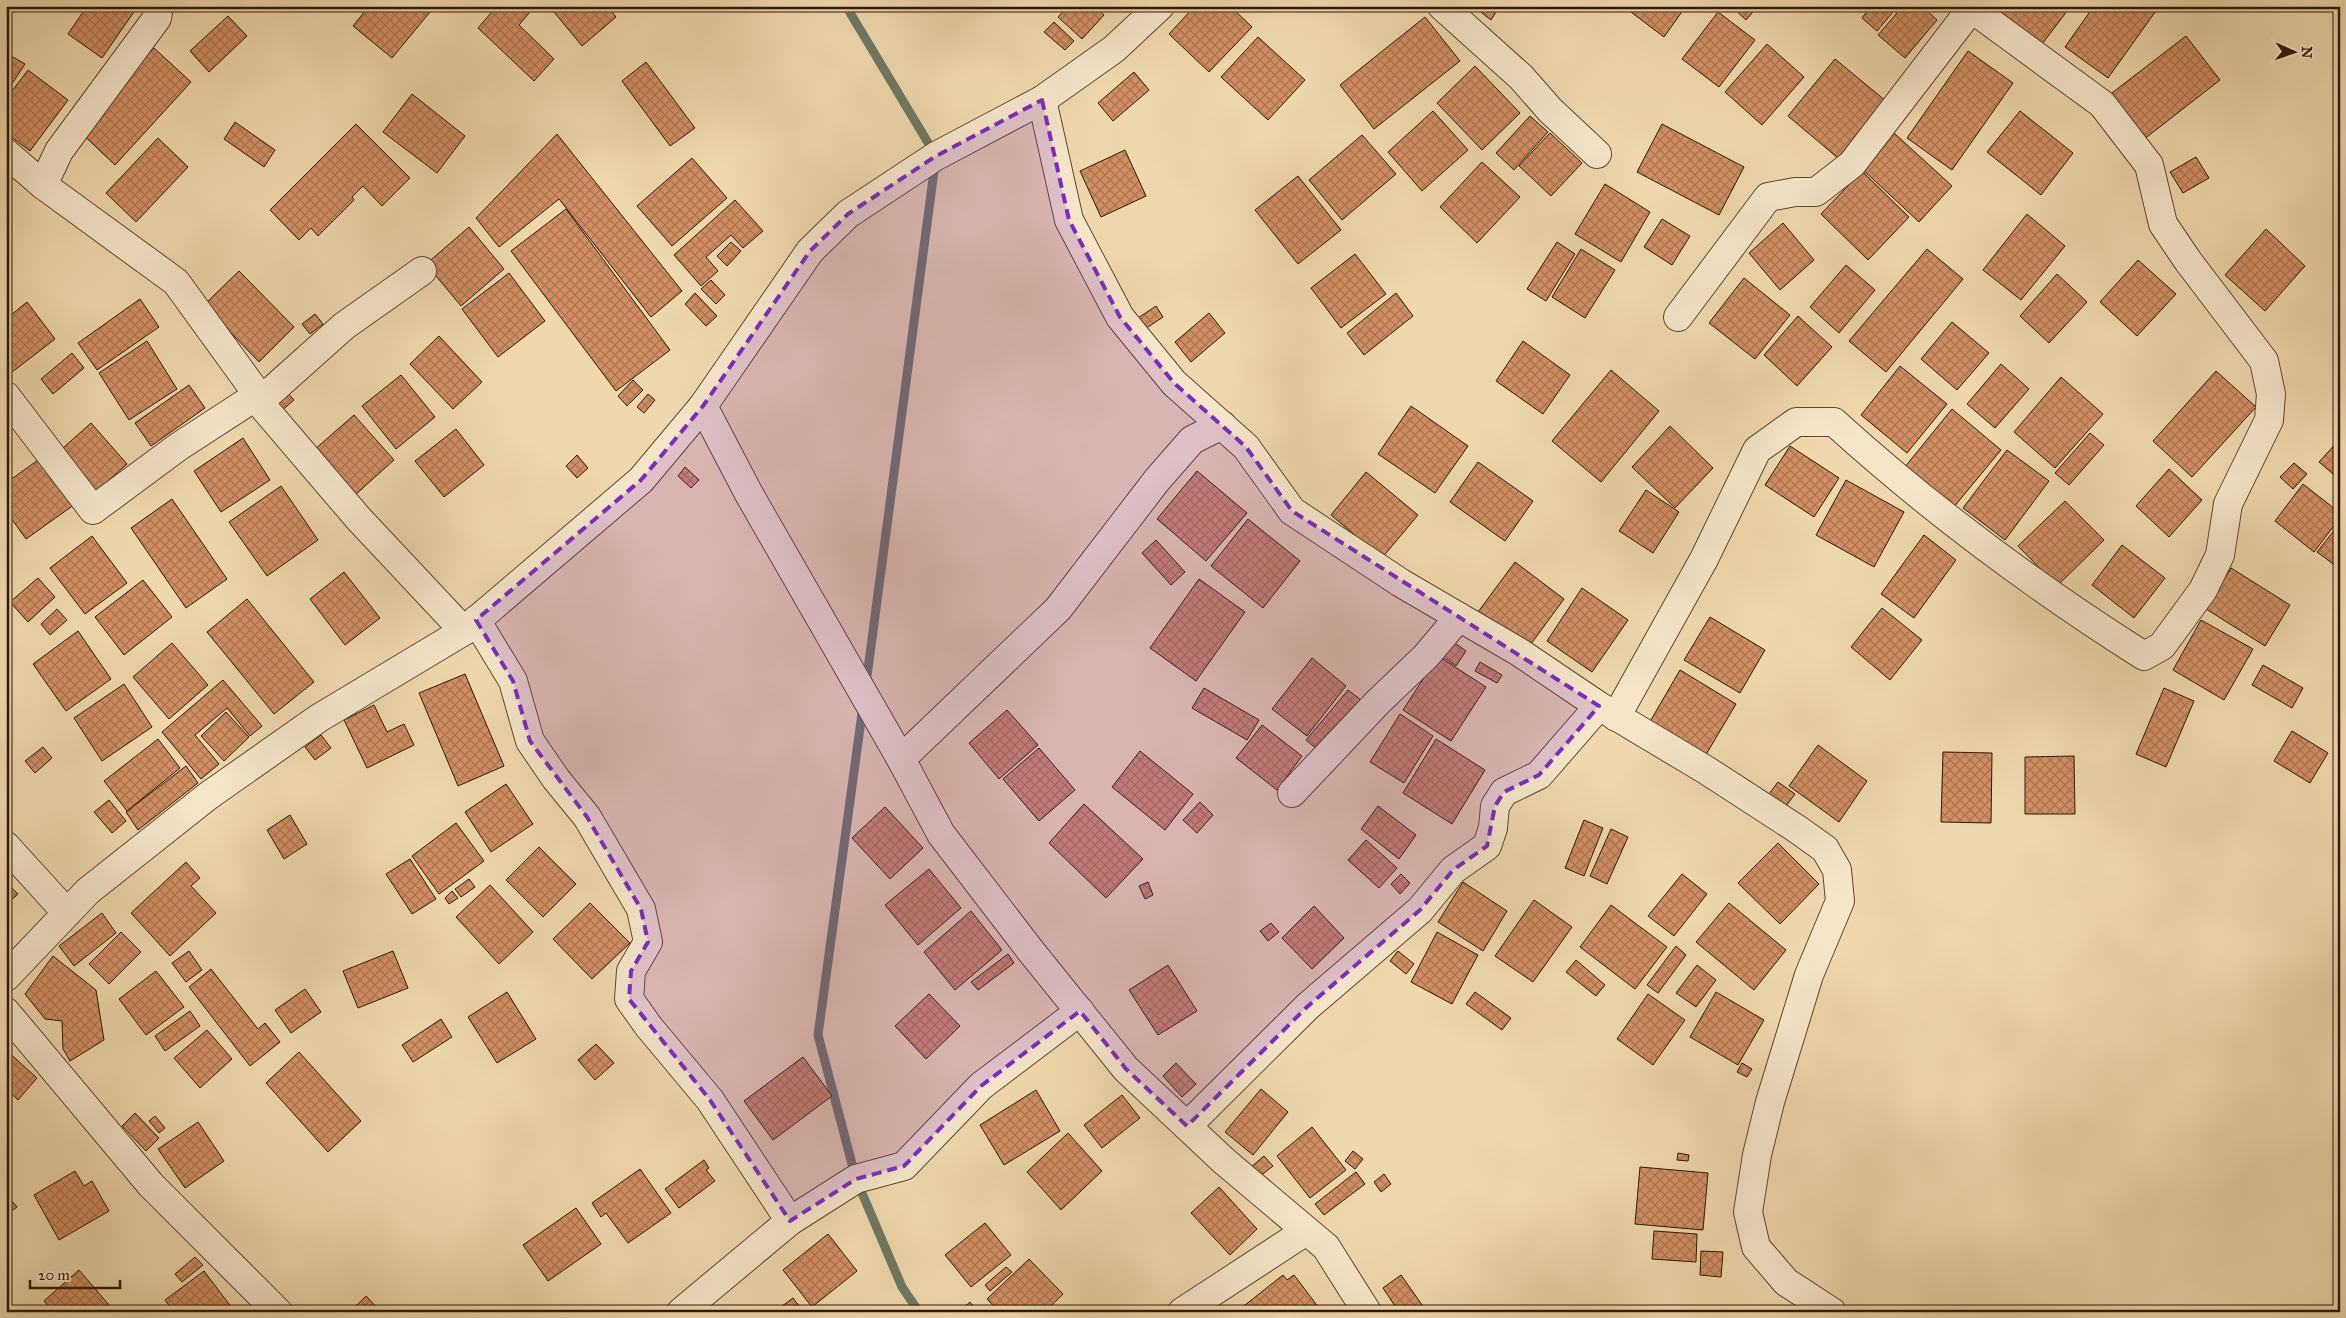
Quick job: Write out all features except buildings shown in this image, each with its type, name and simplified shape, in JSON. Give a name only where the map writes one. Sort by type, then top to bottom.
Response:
[{"type":"street","points":[[43,184],[59,151],[157,18],[159,6]]},
{"type":"street","points":[[6,977],[88,890],[208,796],[319,718],[470,626],[641,480],[703,406],[810,251],[848,214],[936,156],[1042,100],[1114,49],[1160,6]]},
{"type":"street","points":[[1442,6],[1520,77],[1550,110],[1597,154]]},
{"type":"street","points":[[1187,1126],[1308,1006],[1420,910],[1453,870],[1487,846],[1493,828],[1495,806],[1504,792],[1538,775],[1608,712],[1704,559],[1757,450],[1796,422],[1834,422],[1876,460],[2071,610],[2144,656],[2162,646],[2203,590],[2220,555],[2228,504],[2269,420],[2271,394],[2264,361],[2188,261],[2163,224],[2149,165],[2102,104],[1970,8],[1852,164],[1816,192],[1795,192],[1768,197],[1678,317]]},
{"type":"street","points":[[1042,100],[1069,220],[1120,317],[1174,383],[1246,447],[1292,511],[1401,583],[1519,652],[1608,712],[1798,829],[1825,849],[1837,870],[1840,902],[1809,974],[1770,1102],[1757,1155],[1748,1212],[1756,1247],[1786,1282],[1832,1312]]},
{"type":"street","points":[[6,153],[43,184],[176,282],[258,398],[358,518],[470,626],[513,681],[530,741],[556,779],[587,817],[641,909],[648,942],[631,971],[629,998],[649,1027],[710,1100],[790,1221]]},
{"type":"street","points":[[6,396],[93,510],[178,447],[258,398],[344,326],[422,271]]},
{"type":"street","points":[[703,406],[748,494],[901,759],[941,834],[1126,1069],[1224,1161],[1326,1247],[1367,1312]]},
{"type":"street","points":[[901,759],[1058,609],[1157,480],[1192,440],[1222,425]]},
{"type":"street","points":[[1292,793],[1377,703],[1426,656],[1459,617]]},
{"type":"street","points":[[6,846],[67,913]]},
{"type":"street","points":[[681,1312],[790,1221],[856,1179],[904,1166],[981,1086],[1080,1011]]},
{"type":"street","points":[[6,1012],[152,1185],[278,1312]]},
{"type":"street","points":[[1182,1312],[1306,1231]]},
{"type":"highlighted area","points":[[1042,100],[1069,220],[1120,317],[1174,383],[1246,447],[1292,511],[1599,706],[1539,775],[1504,792],[1495,806],[1487,846],[1453,870],[1420,910],[1308,1006],[1187,1126],[1126,1069],[1080,1011],[981,1086],[904,1166],[856,1179],[790,1221],[710,1100],[629,999],[631,971],[648,942],[641,909],[587,817],[530,741],[513,681],[476,620],[641,480],[703,406],[810,251],[848,214],[936,156]]},
{"type":"waterway","points":[[846,6],[936,156],[866,684]]},
{"type":"waterway","points":[[863,706],[818,1035],[856,1179],[902,1287],[919,1312]]}]
